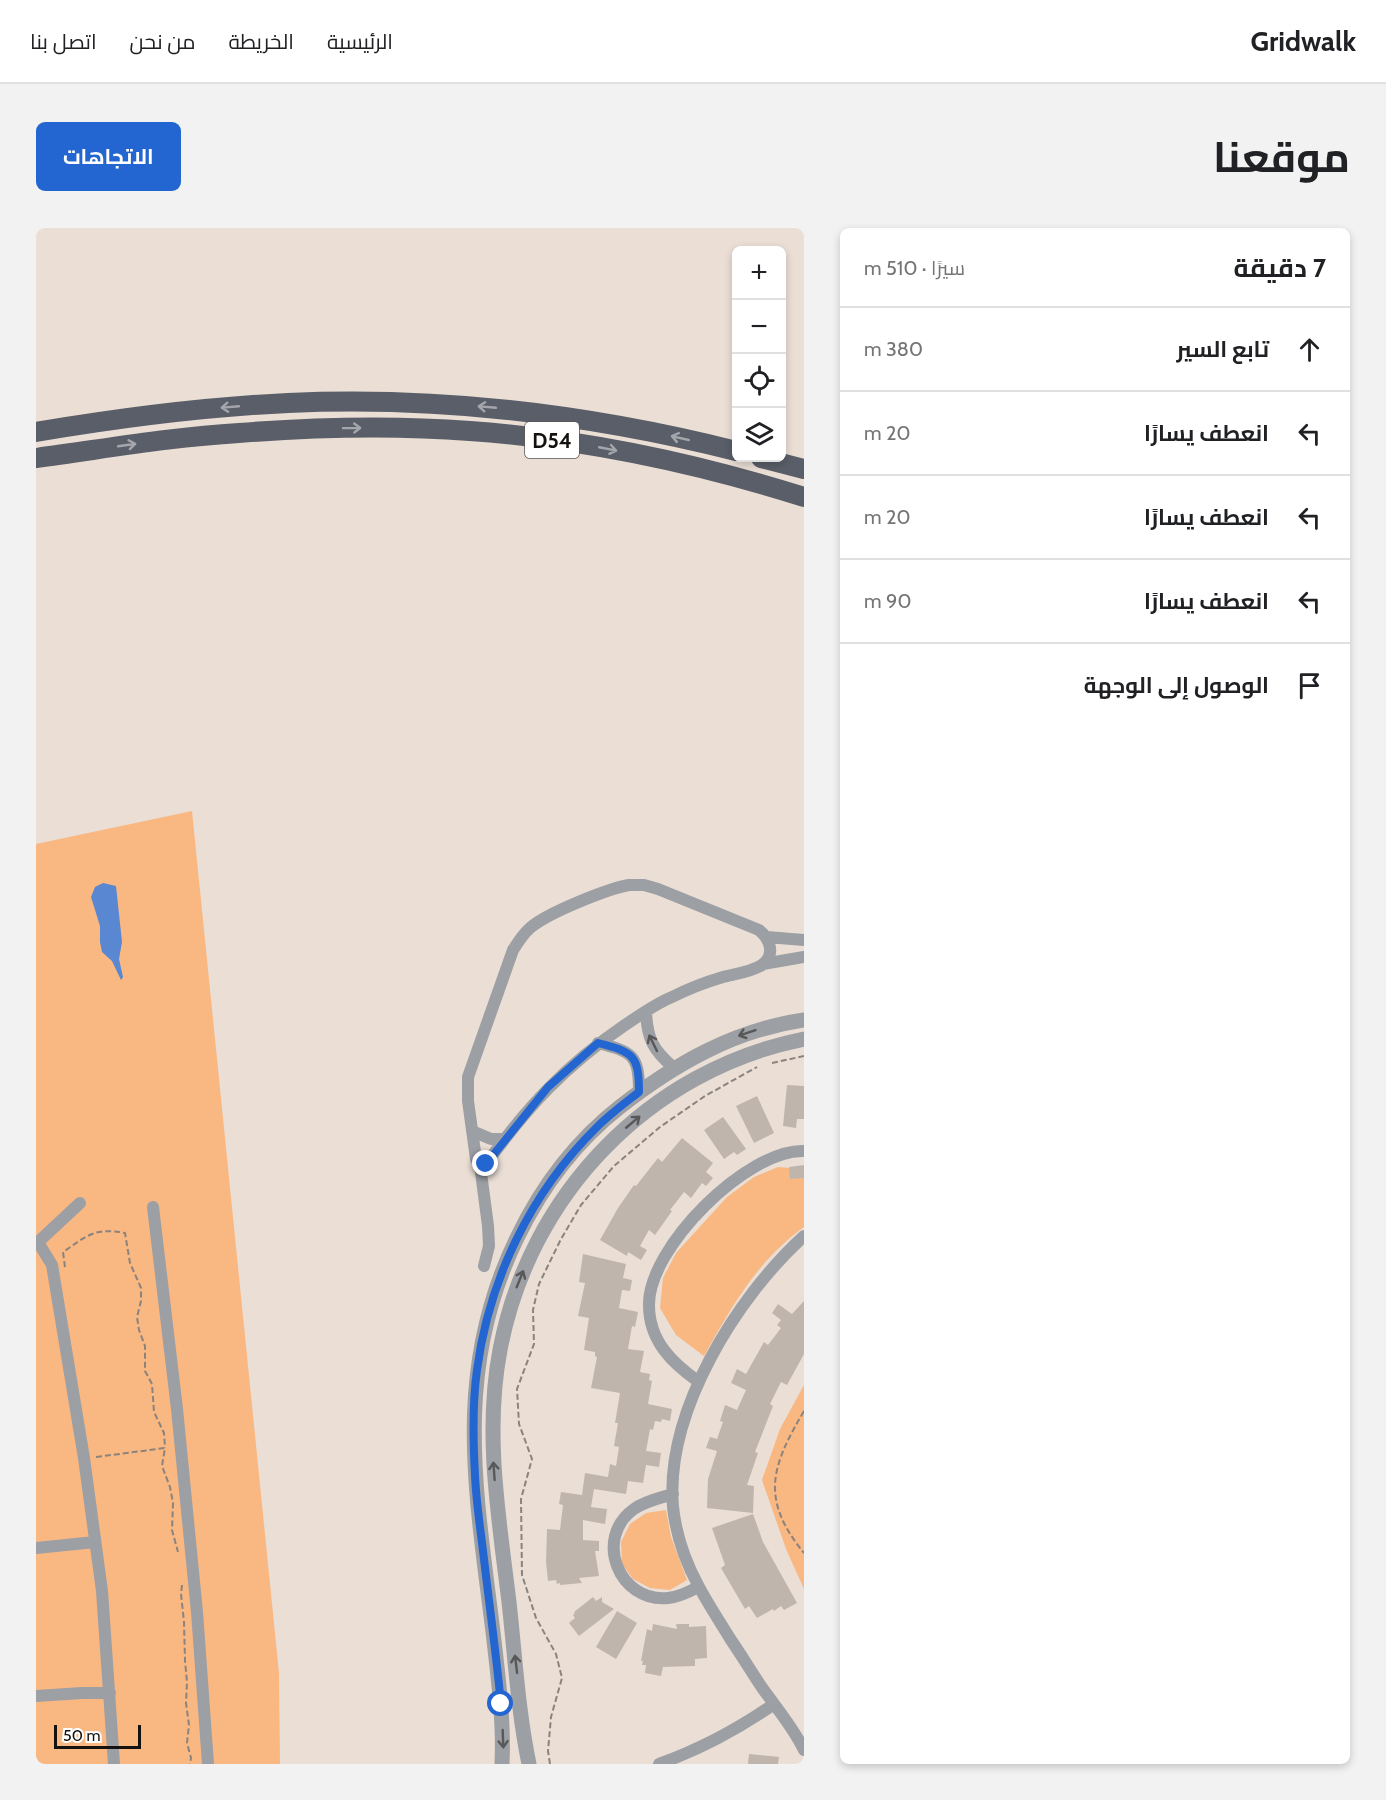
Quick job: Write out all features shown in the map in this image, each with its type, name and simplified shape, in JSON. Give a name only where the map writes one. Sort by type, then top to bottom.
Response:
[{"type":"highway","name":"D54","points":[[36,432],[177,412],[288,403],[414,403],[510,410],[574,418],[638,428],[732,450]]},
{"type":"highway","name":"D54","points":[[36,458],[181,438],[293,429],[430,429],[550,440],[642,456],[804,496]]},
{"type":"highway","points":[[777,462],[804,469]]},
{"type":"street","points":[[484,1266],[489,1246],[489,1226],[480,1165],[476,1162],[467,1089],[471,1066],[513,950],[526,932],[544,919],[615,887],[644,885],[759,930],[767,937],[771,946],[769,956],[763,964]]},
{"type":"street","points":[[767,937],[804,940]]},
{"type":"street","points":[[480,1165],[486,1164],[548,1087],[598,1043],[646,1011],[695,987],[763,964],[804,957]]},
{"type":"street","points":[[646,1011],[647,1029],[654,1047],[674,1068]]},
{"type":"street","points":[[502,1764],[501,1704],[475,1476],[474,1398],[481,1346],[494,1296],[506,1263],[539,1197],[563,1164],[597,1126],[639,1092],[674,1068],[731,1039],[804,1020]]},
{"type":"street","points":[[529,1764],[520,1707],[496,1496],[493,1447],[494,1399],[499,1351],[515,1293],[539,1238],[571,1187],[604,1149],[633,1121],[680,1088],[728,1062],[754,1052],[804,1040]]},
{"type":"street","points":[[598,1043],[618,1048],[634,1059],[638,1067],[639,1092]]},
{"type":"street","points":[[472,1131],[491,1138],[504,1139]]},
{"type":"street","points":[[699,1382],[668,1357],[654,1333],[649,1305],[656,1272],[666,1253],[691,1221],[726,1188],[749,1171],[782,1153],[804,1150]]},
{"type":"street","points":[[80,1203],[37,1243],[48,1256],[52,1269],[84,1458],[103,1602],[114,1764]]},
{"type":"street","points":[[153,1207],[179,1421],[197,1612],[208,1764]]},
{"type":"street","points":[[804,1236],[765,1277],[746,1302],[718,1345],[699,1382],[678,1445],[673,1494],[674,1514],[680,1542],[698,1587],[753,1674],[792,1726],[804,1750]]},
{"type":"street","points":[[673,1494],[645,1503],[624,1518],[617,1530],[614,1542],[617,1567],[623,1579],[643,1595],[669,1598],[698,1587]]},
{"type":"street","points":[[36,1548],[95,1542]]},
{"type":"street","points":[[36,1696],[110,1693]]},
{"type":"street","points":[[659,1764],[680,1757],[729,1734],[774,1704]]},
{"type":"path","points":[[770,1064],[804,1056]]},
{"type":"path","points":[[550,1764],[548,1751],[551,1717],[562,1678],[556,1654],[536,1618],[522,1575],[521,1499],[532,1459],[519,1424],[517,1389],[534,1344],[533,1310],[539,1284],[581,1205],[614,1166],[660,1126],[705,1096],[759,1066]]},
{"type":"path","points":[[52,1269],[66,1266],[63,1252],[94,1232],[110,1230],[125,1233],[130,1263],[141,1288],[137,1317],[139,1330],[146,1346],[145,1371],[152,1384],[154,1412],[165,1433],[162,1466],[170,1487],[173,1503],[172,1530],[179,1554]]},
{"type":"path","points":[[804,1411],[782,1454],[774,1483],[776,1503],[783,1522],[804,1553]]},
{"type":"path","points":[[84,1458],[165,1448]]},
{"type":"path","points":[[182,1583],[186,1703],[189,1725],[187,1743],[191,1758],[190,1764]]},
{"type":"shaded area","points":[[192,811],[279,1673],[280,1764],[36,1764],[36,844]]},
{"type":"shaded area","points":[[778,1167],[804,1171],[804,1227],[772,1254],[759,1270],[736,1302],[704,1356],[676,1335],[660,1308],[663,1278],[676,1253],[727,1197],[754,1177]]},
{"type":"shaded area","points":[[804,1385],[804,1589],[786,1549],[762,1480],[780,1429]]},
{"type":"shaded area","points":[[666,1510],[671,1537],[687,1580],[670,1590],[650,1588],[633,1579],[622,1564],[621,1542],[630,1524],[646,1513]]},
{"type":"water","points":[[103,883],[116,886],[122,942],[119,959],[123,977],[121,980],[112,961],[102,952],[100,926],[91,897],[95,887]]},
{"type":"building","points":[[787,1085],[804,1086],[804,1119],[797,1119],[796,1128],[783,1126]]},
{"type":"building","points":[[757,1096],[774,1133],[754,1143],[736,1106]]},
{"type":"building","points":[[723,1117],[746,1149],[737,1155],[734,1152],[724,1159],[704,1130]]},
{"type":"building","points":[[682,1138],[713,1163],[706,1172],[713,1178],[706,1186],[702,1183],[691,1198],[684,1192],[655,1235],[649,1230],[640,1246],[647,1250],[641,1260],[628,1252],[627,1256],[600,1240],[634,1185],[636,1186],[658,1158],[662,1162]]},
{"type":"building","points":[[804,1165],[804,1178],[790,1179],[789,1167]]},
{"type":"building","points":[[583,1254],[626,1264],[623,1278],[632,1280],[630,1291],[622,1290],[619,1308],[638,1312],[635,1327],[632,1326],[628,1349],[644,1351],[640,1372],[650,1374],[649,1380],[652,1381],[648,1404],[672,1409],[670,1421],[662,1419],[661,1422],[655,1421],[653,1430],[650,1429],[646,1451],[661,1453],[659,1467],[646,1465],[643,1483],[628,1481],[626,1494],[594,1489],[591,1507],[607,1509],[605,1524],[583,1520],[583,1540],[599,1541],[599,1551],[595,1551],[599,1576],[579,1578],[582,1583],[560,1585],[556,1580],[548,1581],[546,1562],[547,1529],[560,1530],[563,1505],[559,1504],[561,1492],[582,1495],[585,1473],[608,1477],[610,1464],[616,1466],[619,1447],[614,1446],[620,1393],[591,1388],[597,1357],[595,1352],[584,1350],[589,1318],[578,1316],[585,1283],[579,1282]]},
{"type":"building","points":[[804,1301],[804,1354],[787,1385],[781,1382],[770,1404],[773,1406],[755,1452],[758,1453],[747,1485],[754,1486],[753,1513],[707,1508],[708,1479],[717,1451],[706,1448],[710,1437],[717,1439],[723,1422],[720,1421],[725,1405],[737,1410],[746,1390],[731,1383],[737,1369],[746,1374],[764,1342],[768,1345],[781,1328],[777,1325],[781,1320],[772,1313],[778,1304],[792,1314]]},
{"type":"building","points":[[753,1514],[763,1542],[797,1603],[784,1610],[781,1606],[774,1611],[773,1609],[757,1618],[749,1606],[745,1609],[721,1568],[725,1565],[712,1528]]},
{"type":"building","points":[[593,1597],[596,1601],[602,1597],[602,1602],[614,1609],[579,1636],[569,1623],[575,1618],[574,1612]]},
{"type":"building","points":[[617,1611],[637,1623],[616,1659],[596,1647]]},
{"type":"building","points":[[653,1624],[677,1629],[676,1624],[689,1624],[689,1627],[706,1626],[707,1658],[695,1659],[695,1666],[663,1667],[661,1676],[645,1673],[646,1665],[642,1665],[643,1661],[641,1661],[647,1629],[652,1631]]},
{"type":"building","points":[[749,1754],[779,1757],[778,1764],[748,1764]]},
{"type":"route","points":[[486,1164],[548,1087],[598,1043],[618,1048],[634,1059],[638,1067],[639,1092],[597,1126],[576,1148],[539,1197],[512,1247],[486,1321],[476,1372],[474,1398],[475,1476],[501,1704]]}]
